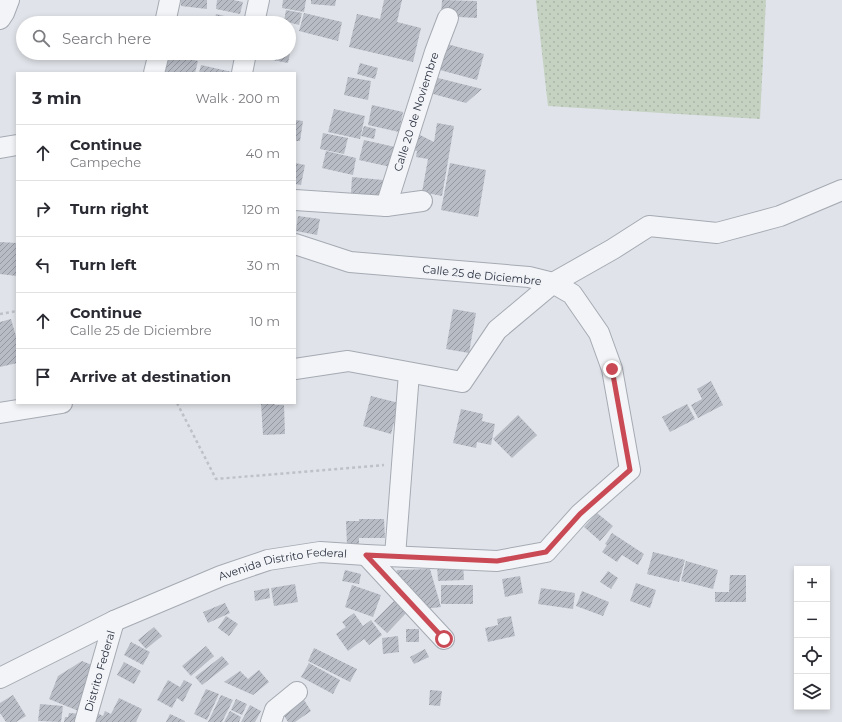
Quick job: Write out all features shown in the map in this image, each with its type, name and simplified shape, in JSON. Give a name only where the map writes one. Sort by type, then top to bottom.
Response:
[{"type":"street","points":[[167,16],[170,0]]},
{"type":"street","points":[[256,16],[259,0]]},
{"type":"street","name":"Calle 20 de Noviembre","points":[[386,206],[435,52],[448,18]]},
{"type":"street","points":[[154,72],[157,60]]},
{"type":"street","points":[[242,72],[245,60]]},
{"type":"street","points":[[0,148],[16,145]]},
{"type":"street","points":[[296,369],[348,361],[462,382],[497,330],[553,283],[613,249],[649,226],[717,233],[780,216],[842,190]]},
{"type":"street","points":[[296,200],[386,206],[422,201]]},
{"type":"street","name":"Calle 25 de Diciembre","points":[[296,244],[350,262],[529,277],[553,283],[572,294],[599,333],[612,369],[619,403]]},
{"type":"street","points":[[395,556],[409,372]]},
{"type":"street","name":"Avenida Distrito Federal","points":[[0,678],[114,621],[221,576],[268,560],[320,552],[497,561],[546,552],[580,514],[630,470],[619,403]]},
{"type":"street","points":[[0,413],[56,404]]},
{"type":"street","points":[[366,555],[444,639]]},
{"type":"street","name":"Distrito Federal","points":[[85,722],[114,621]]},
{"type":"street","points":[[271,722],[275,710],[297,692]]},
{"type":"path","points":[[0,314],[16,311]]},
{"type":"path","points":[[178,404],[216,479],[402,464]]},
{"type":"green space","points":[[536,0],[766,0],[760,119],[548,106]]},
{"type":"building","points":[[181,0],[207,0],[207,9],[181,6]]},
{"type":"building","points":[[217,0],[233,0],[243,2],[240,14],[216,9]]},
{"type":"building","points":[[283,0],[306,0],[304,12],[282,8]]},
{"type":"building","points":[[311,0],[336,0],[335,6],[311,4]]},
{"type":"building","points":[[384,0],[402,0],[397,22],[421,28],[413,62],[349,47],[357,14],[380,19]]},
{"type":"building","points":[[442,0],[477,1],[477,18],[441,16]]},
{"type":"building","points":[[286,10],[302,13],[299,25],[296,24],[296,16],[285,16]]},
{"type":"building","points":[[304,13],[342,22],[338,41],[299,31]]},
{"type":"building","points":[[447,44],[484,54],[477,80],[440,70]]},
{"type":"building","points":[[159,60],[198,61],[195,72],[157,71]]},
{"type":"building","points":[[272,60],[289,60],[288,63]]},
{"type":"building","points":[[360,63],[378,68],[375,79],[357,74]]},
{"type":"building","points":[[201,65],[232,72],[199,72]]},
{"type":"building","points":[[430,76],[482,89],[466,103],[426,92]]},
{"type":"building","points":[[348,77],[371,81],[368,100],[344,95]]},
{"type":"building","points":[[372,105],[403,112],[399,132],[368,125]]},
{"type":"building","points":[[334,109],[365,116],[360,139],[328,132]]},
{"type":"building","points":[[296,120],[303,121],[300,141],[296,141]]},
{"type":"building","points":[[437,123],[454,126],[442,196],[422,192],[428,159],[416,157],[417,151],[411,150],[414,132],[434,142]]},
{"type":"building","points":[[364,126],[376,129],[374,139],[361,136]]},
{"type":"building","points":[[323,133],[348,138],[344,154],[320,149]]},
{"type":"building","points":[[364,140],[395,147],[391,167],[359,160]]},
{"type":"building","points":[[326,151],[356,158],[353,175],[322,168]]},
{"type":"building","points":[[296,163],[305,165],[301,185],[296,184]]},
{"type":"building","points":[[450,163],[486,170],[478,217],[441,210]]},
{"type":"building","points":[[352,177],[383,180],[381,196],[351,193]]},
{"type":"building","points":[[298,216],[320,219],[317,235],[296,231]]},
{"type":"building","points":[[0,242],[16,243],[16,276],[0,274]]},
{"type":"building","points":[[453,309],[476,313],[469,353],[446,349]]},
{"type":"building","points":[[11,319],[16,336],[16,363],[0,367],[0,322]]},
{"type":"building","points":[[711,381],[723,405],[698,418],[691,405],[702,399],[697,389]]},
{"type":"building","points":[[371,396],[399,403],[391,434],[363,426]]},
{"type":"building","points":[[261,404],[284,405],[285,434],[263,435]]},
{"type":"building","points":[[687,404],[695,419],[670,432],[662,417]]},
{"type":"building","points":[[461,409],[483,414],[482,421],[495,424],[491,445],[477,442],[476,448],[453,443]]},
{"type":"building","points":[[518,415],[537,435],[512,458],[493,439]]},
{"type":"building","points":[[597,513],[613,526],[600,541],[584,527]]},
{"type":"building","points":[[359,519],[384,519],[385,538],[359,538],[359,544],[347,545],[346,521],[359,521]]},
{"type":"building","points":[[612,533],[644,554],[638,565],[622,555],[617,562],[602,552]]},
{"type":"building","points":[[653,552],[685,560],[679,582],[647,574]]},
{"type":"building","points":[[686,561],[718,570],[713,589],[681,581]]},
{"type":"building","points":[[463,563],[464,580],[438,581],[437,564]]},
{"type":"building","points":[[430,569],[441,607],[423,609],[393,581],[397,570]]},
{"type":"building","points":[[345,570],[361,574],[359,584],[342,581]]},
{"type":"building","points":[[608,571],[618,578],[611,589],[600,582]]},
{"type":"building","points":[[730,575],[746,575],[746,602],[715,602],[715,592],[729,592]]},
{"type":"building","points":[[520,576],[523,593],[505,597],[502,579]]},
{"type":"building","points":[[636,583],[656,590],[650,608],[630,601]]},
{"type":"building","points":[[295,584],[298,602],[274,606],[271,588]]},
{"type":"building","points":[[352,585],[381,595],[373,617],[345,607]]},
{"type":"building","points":[[441,585],[473,585],[473,604],[441,604]]},
{"type":"building","points":[[269,588],[270,598],[255,601],[254,591]]},
{"type":"building","points":[[541,588],[575,593],[573,609],[538,604]]},
{"type":"building","points":[[582,591],[609,602],[603,616],[576,606]]},
{"type":"building","points":[[398,597],[410,609],[387,633],[374,621]]},
{"type":"building","points":[[225,603],[230,613],[208,623],[203,612]]},
{"type":"building","points":[[354,613],[363,626],[371,620],[382,635],[369,645],[364,639],[348,651],[336,634],[346,627],[342,622]]},
{"type":"building","points":[[226,616],[238,624],[229,636],[218,628]]},
{"type":"building","points":[[511,616],[515,636],[488,642],[485,628],[498,625],[497,619]]},
{"type":"building","points":[[154,627],[162,636],[146,649],[138,640]]},
{"type":"building","points":[[406,629],[419,629],[419,642],[406,642]]},
{"type":"building","points":[[398,636],[399,652],[383,654],[382,638]]},
{"type":"building","points":[[131,642],[150,652],[143,665],[124,655]]},
{"type":"building","points":[[206,646],[214,656],[191,676],[182,666]]},
{"type":"building","points":[[314,648],[357,669],[350,682],[308,661]]},
{"type":"building","points":[[425,649],[429,657],[414,664],[410,657]]},
{"type":"building","points":[[222,656],[229,664],[202,685],[195,677]]},
{"type":"building","points":[[82,661],[99,668],[81,712],[49,699],[58,676]]},
{"type":"building","points":[[124,662],[141,671],[134,684],[117,675]]},
{"type":"building","points":[[309,663],[340,680],[333,694],[301,677]]},
{"type":"building","points":[[259,670],[269,682],[253,695],[224,682],[240,671],[248,679]]},
{"type":"building","points":[[168,680],[180,687],[184,680],[192,684],[183,702],[177,698],[172,708],[157,700]]},
{"type":"building","points":[[206,689],[219,694],[207,720],[194,714]]},
{"type":"building","points":[[430,690],[442,691],[440,706],[429,705]]},
{"type":"building","points":[[13,695],[26,716],[16,722],[6,722],[0,713],[0,703]]},
{"type":"building","points":[[221,695],[233,700],[222,722],[208,722]]},
{"type":"building","points":[[119,698],[142,709],[136,722],[93,722],[97,713],[103,716],[105,711],[111,714]]},
{"type":"building","points":[[236,699],[247,704],[242,715],[231,710]]},
{"type":"building","points":[[304,700],[311,711],[295,722],[288,722],[283,714]]},
{"type":"building","points":[[40,704],[63,706],[61,722],[38,721]]},
{"type":"building","points":[[250,705],[261,711],[255,722],[241,722]]},
{"type":"building","points":[[230,711],[241,717],[239,722],[224,722]]},
{"type":"building","points":[[69,713],[82,714],[81,722],[64,722],[65,717],[68,717]]},
{"type":"building","points":[[170,714],[185,721],[166,722]]},
{"type":"route","points":[[444,639],[366,555],[497,561],[546,552],[580,514],[630,470],[612,369]]}]
